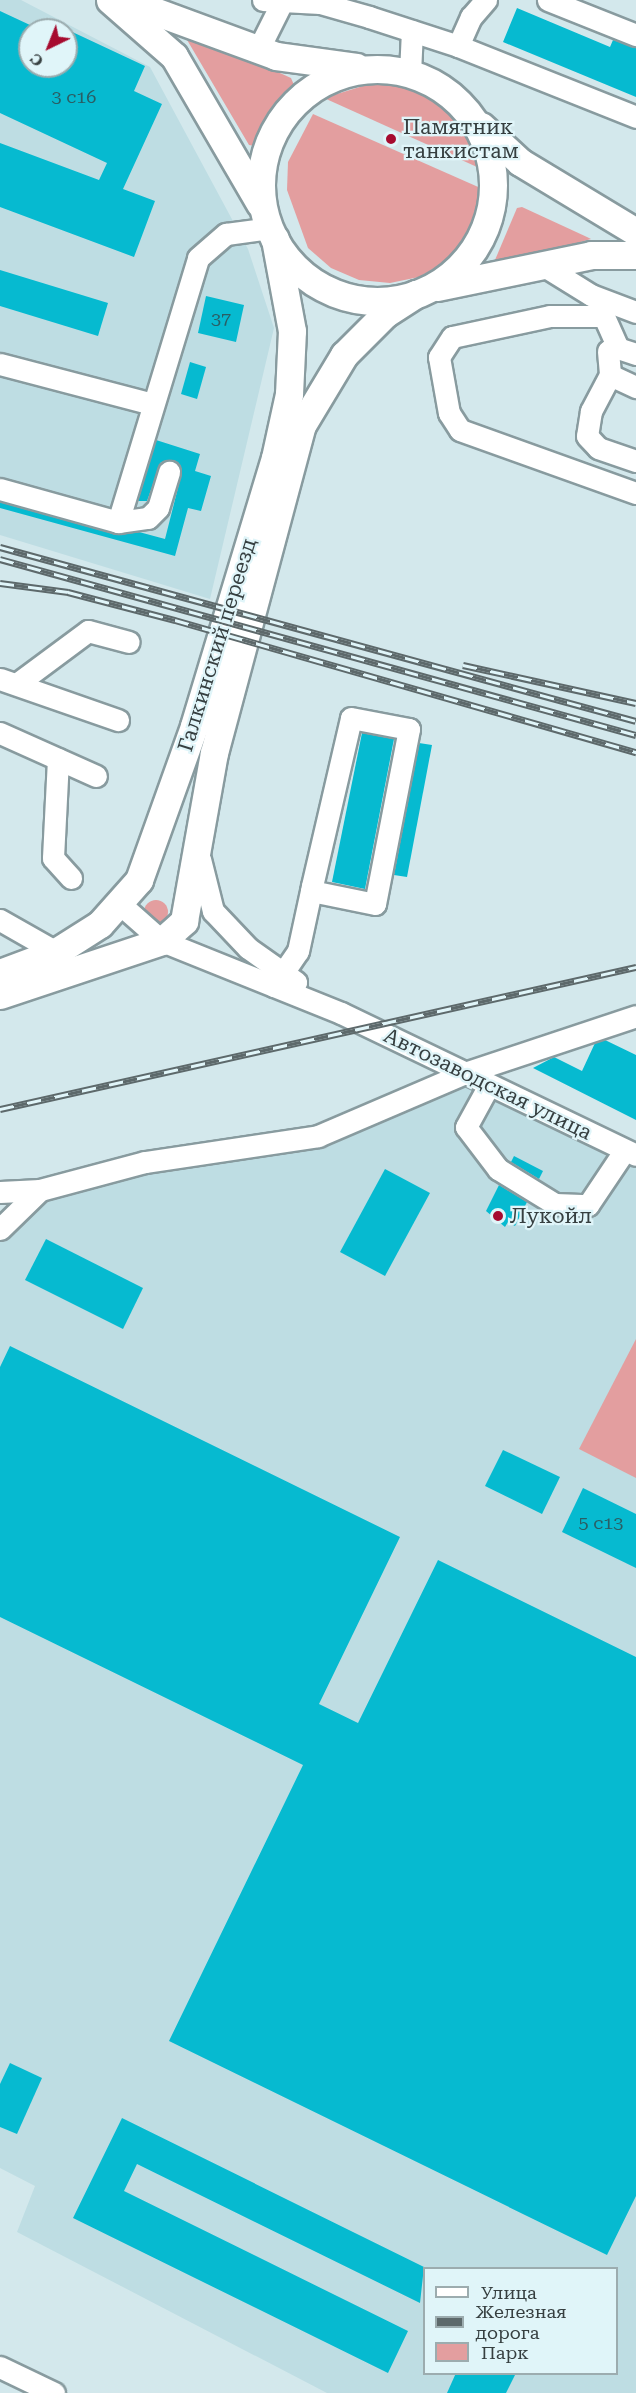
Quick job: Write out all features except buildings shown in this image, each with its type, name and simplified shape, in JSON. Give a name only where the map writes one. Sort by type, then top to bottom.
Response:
[{"type":"main road","points":[[110,0],[174,56],[270,227],[305,275],[335,292],[370,300],[426,291],[541,264],[636,255]]},
{"type":"main road","points":[[124,0],[258,50],[410,73],[448,93],[520,162],[636,231]]},
{"type":"main road","points":[[270,227],[264,156],[279,122],[321,83],[375,68]]},
{"type":"main road","points":[[0,995],[117,953],[162,941],[184,921],[214,753],[302,425],[344,355],[385,314],[426,291],[475,247],[492,205],[491,160],[473,119]]},
{"type":"main road","name":"Галкинский переезд","points":[[0,973],[56,952],[120,904],[139,880],[194,726],[275,458],[289,394],[292,331],[270,227]]},
{"type":"street","points":[[458,45],[471,17],[486,0]]},
{"type":"street","points":[[548,0],[636,35]]},
{"type":"street","points":[[258,50],[275,1],[318,2],[372,8],[412,31],[458,45],[636,117]]},
{"type":"street","points":[[410,73],[412,31]]},
{"type":"street","points":[[118,522],[198,258],[226,234],[270,227]]},
{"type":"street","points":[[541,264],[591,295],[636,312]]},
{"type":"street","points":[[627,351],[604,316],[550,315],[452,337],[439,357],[449,414],[460,430],[636,493]]},
{"type":"street","points":[[627,351],[608,351],[610,375],[591,411],[587,436],[598,448],[636,461]]},
{"type":"street","points":[[0,364],[153,404]]},
{"type":"street","points":[[610,375],[636,387]]},
{"type":"street","points":[[0,489],[118,522],[148,518],[158,508],[169,472]]},
{"type":"street","points":[[9,681],[88,631],[129,642]]},
{"type":"street","points":[[9,681],[118,720]]},
{"type":"street","points":[[280,980],[297,951],[351,718],[409,729],[375,904],[311,891]]},
{"type":"street","points":[[0,733],[96,776]]},
{"type":"street","points":[[58,759],[53,858],[71,878]]},
{"type":"street","points":[[199,836],[202,883],[213,911],[280,980]]},
{"type":"street","points":[[120,904],[162,941],[191,955],[280,980]]},
{"type":"street","points":[[0,920],[56,952]]},
{"type":"street","points":[[117,953],[191,955]]},
{"type":"street","name":"Автозаводская улица","points":[[280,980],[341,1013],[631,1152]]},
{"type":"street","points":[[0,1192],[40,1190],[146,1162],[318,1136],[465,1073],[636,1016]]},
{"type":"street","points":[[489,1085],[466,1127],[498,1168],[555,1204],[588,1205],[631,1152]]},
{"type":"street","points":[[0,1229],[40,1190]]},
{"type":"street","points":[[0,2367],[54,2393]]},
{"type":"shaded area","points":[[0,0],[21,0],[56,18],[18,18],[18,78],[78,78],[78,30],[150,67],[248,249],[274,328],[210,599],[0,535]]},
{"type":"shaded area","points":[[466,1079],[636,1164],[636,2393],[327,2393],[17,2232],[35,2186],[0,2168],[0,1237],[41,1195],[154,1166],[320,1141]]},
{"type":"green space","points":[[180,28],[291,78],[294,85],[273,105],[255,146],[249,145]]},
{"type":"green space","points":[[376,82],[415,89],[448,111],[471,144],[477,167],[324,98]]},
{"type":"green space","points":[[313,114],[485,190],[481,213],[467,240],[446,262],[419,277],[390,283],[359,280],[331,268],[308,248],[287,190],[288,162]]},
{"type":"green space","points":[[522,207],[591,239],[497,266],[495,260],[517,208]]},
{"type":"green space","points":[[156,900],[161,901],[167,907],[167,917],[161,923],[156,924],[151,923],[145,917],[144,912],[145,907],[151,901]]},
{"type":"green space","points":[[636,1339],[636,1478],[579,1449]]},
{"type":"railway","points":[[0,547],[636,721]]},
{"type":"railway","points":[[0,559],[636,735]]},
{"type":"railway","points":[[0,583],[68,592],[175,620],[636,752]]},
{"type":"railway","points":[[463,665],[636,703]]},
{"type":"railway","points":[[0,1109],[636,967]]},
{"type":"place","name":"Памятник танкистам","points":[[391,139]]},
{"type":"place","name":"Лукойл","points":[[498,1216]]}]
